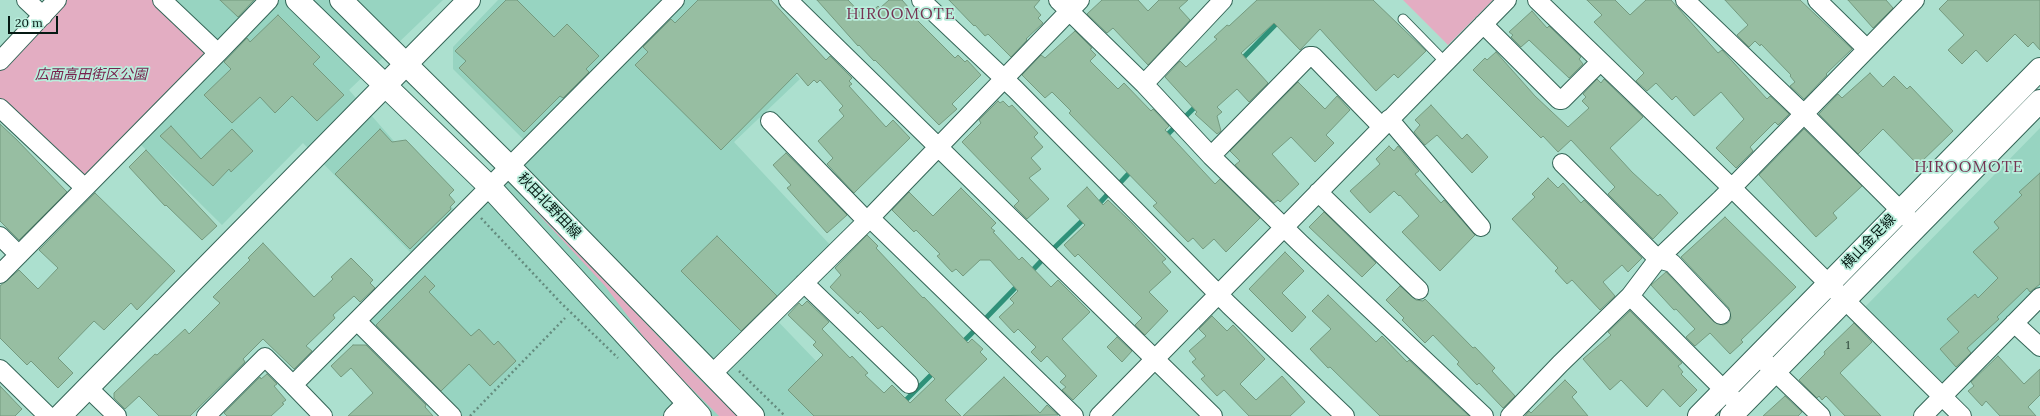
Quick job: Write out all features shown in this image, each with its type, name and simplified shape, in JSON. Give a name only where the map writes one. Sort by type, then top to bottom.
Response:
[{"type":"main road","points":[[297,0],[490,187],[686,412]]},
{"type":"main road","name":"秋田北野田線","points":[[341,0],[510,167],[753,416]]},
{"type":"main road","points":[[60,416],[469,0]]},
{"type":"main road","name":"横山金足線","points":[[1699,416],[2040,69]]},
{"type":"main road","name":"横山金足線","points":[[1735,411],[2040,101]]},
{"type":"street","points":[[26,0],[42,16]]},
{"type":"street","points":[[0,61],[57,0]]},
{"type":"street","points":[[162,0],[218,53]]},
{"type":"street","points":[[0,274],[269,0]]},
{"type":"street","points":[[293,385],[675,0]]},
{"type":"street","points":[[788,0],[939,146],[1213,416]]},
{"type":"street","points":[[921,0],[1004,79],[1218,294],[1345,416]]},
{"type":"street","points":[[1144,84],[1223,0]]},
{"type":"street","points":[[1099,416],[1507,0]]},
{"type":"street","points":[[1537,0],[1732,188],[1962,416]]},
{"type":"street","points":[[1685,0],[1804,114],[1917,227]]},
{"type":"street","points":[[1817,0],[1867,49]]},
{"type":"street","points":[[1510,416],[1560,364],[1630,296],[1658,259],[1732,188],[1915,0]]},
{"type":"street","points":[[712,374],[869,219],[1004,79],[1069,4],[1211,156],[1484,416]]},
{"type":"street","points":[[1483,24],[1559,100],[1562,100],[1600,62]]},
{"type":"street","points":[[1211,156],[1309,56],[1313,56],[1385,123],[1481,227]]},
{"type":"street","points":[[0,108],[85,188]]},
{"type":"street","points":[[770,121],[869,219],[1074,416]]},
{"type":"street","points":[[1562,163],[1658,259],[1672,263],[1721,315]]},
{"type":"street","points":[[1318,192],[1419,290]]},
{"type":"street","points":[[0,236],[19,255]]},
{"type":"street","points":[[804,283],[909,384]]},
{"type":"street","points":[[1630,296],[1724,390],[1735,411]]},
{"type":"street","points":[[1923,416],[2040,297]]},
{"type":"street","points":[[357,321],[452,416]]},
{"type":"street","points":[[2014,323],[2040,347]]},
{"type":"street","points":[[1759,356],[1821,416]]},
{"type":"street","points":[[206,416],[265,357],[323,416]]},
{"type":"street","points":[[0,369],[48,416]]},
{"type":"street","points":[[88,388],[117,416]]},
{"type":"lane","points":[[1403,19],[1445,62]]},
{"type":"path","points":[[470,206],[561,303],[624,364]]},
{"type":"path","points":[[470,416],[565,318]]},
{"type":"shaded area","points":[[165,0],[443,0],[349,90],[465,222],[683,0],[719,0],[800,79],[734,142],[833,248],[767,310],[869,416],[446,416],[349,320],[414,256],[303,143],[222,225],[131,135]]},
{"type":"shaded area","points":[[498,0],[665,0],[525,141],[453,69],[453,47]]},
{"type":"shaded area","points":[[2040,128],[2040,290],[1944,388],[1865,307]]},
{"type":"green space","name":"広面高田街区公園","points":[[61,0],[156,0],[213,55],[85,188],[0,108],[0,62]]},
{"type":"green space","points":[[1403,0],[1493,0],[1448,45]]},
{"type":"green space","points":[[529,200],[692,372],[738,416],[719,416],[655,352],[605,286],[528,203]]},
{"type":"building","points":[[220,0],[254,0],[238,17]]},
{"type":"building","points":[[506,0],[517,0],[554,37],[567,24],[599,56],[586,69],[589,72],[563,98],[560,96],[524,132],[459,68],[466,61],[455,51]]},
{"type":"building","points":[[698,0],[771,0],[826,60],[830,56],[852,78],[849,81],[852,84],[849,86],[886,127],[893,120],[910,138],[854,193],[827,164],[833,158],[818,141],[844,116],[839,110],[843,106],[820,80],[817,83],[814,80],[808,86],[797,73],[721,150],[635,65],[648,52],[643,47],[671,19],[675,23]]},
{"type":"building","points":[[817,0],[848,0],[865,18],[878,6],[880,8],[889,0],[902,0],[914,17],[955,58],[958,55],[965,62],[967,60],[981,75],[952,104],[957,109],[939,125],[875,60],[874,61],[859,45],[858,46]]},
{"type":"building","points":[[949,0],[1040,0],[1034,7],[1041,15],[1038,18],[1043,23],[1026,39],[1027,40],[1011,57],[988,34],[985,36],[975,25],[974,26]]},
{"type":"building","points":[[1102,0],[1138,0],[1148,11],[1159,0],[1188,0],[1179,8],[1190,20],[1148,65],[1113,28],[1107,33],[1087,14]]},
{"type":"building","points":[[1257,0],[1373,0],[1426,51],[1398,78],[1394,74],[1376,91],[1320,29],[1300,50],[1274,23],[1241,53],[1268,83],[1249,102],[1237,89],[1217,107],[1222,112],[1217,116],[1221,131],[1217,134],[1195,114],[1197,112],[1165,77],[1180,61],[1186,67],[1217,39],[1214,37],[1227,25],[1229,26]]},
{"type":"building","points":[[1587,0],[1615,0],[1630,15],[1646,0],[1671,0],[1718,53],[1722,50],[1767,99],[1770,96],[1789,114],[1778,125],[1775,122],[1750,147],[1753,151],[1736,168],[1716,148],[1744,119],[1721,92],[1694,116],[1676,96],[1672,100],[1656,83],[1647,91],[1636,81],[1644,73],[1594,22],[1602,15]]},
{"type":"building","points":[[1725,0],[1800,0],[1852,49],[1826,74],[1827,75],[1804,99],[1790,86],[1795,82],[1790,76],[1791,75],[1761,44],[1760,46],[1755,41],[1749,47],[1737,35],[1748,25]]},
{"type":"building","points":[[1848,0],[1886,0],[1893,8],[1873,28]]},
{"type":"building","points":[[1948,0],[2040,0],[2040,50],[2033,42],[2028,47],[2015,34],[1987,62],[1976,50],[1962,64],[1948,50],[1964,35],[1939,9]]},
{"type":"building","points":[[1532,11],[1547,28],[1549,26],[1581,57],[1579,59],[1583,64],[1569,78],[1529,40],[1521,47],[1511,37],[1513,35],[1509,32]]},
{"type":"building","points":[[278,15],[320,57],[313,64],[344,95],[317,121],[292,96],[275,113],[260,97],[232,123],[204,95],[231,69],[224,62],[247,38],[250,42]]},
{"type":"building","points":[[1075,31],[1092,48],[1090,49],[1096,55],[1090,61],[1118,89],[1124,83],[1151,111],[1153,109],[1169,126],[1165,130],[1215,184],[1220,179],[1260,218],[1226,252],[1214,239],[1203,249],[1193,238],[1188,242],[1153,206],[1157,203],[1069,113],[1071,111],[1052,92],[1045,98],[1022,75],[1041,55],[1045,58]]},
{"type":"building","points":[[1496,52],[1535,96],[1568,127],[1589,108],[1582,101],[1586,97],[1583,94],[1597,79],[1601,83],[1604,79],[1643,117],[1610,148],[1632,172],[1658,196],[1660,194],[1678,213],[1653,239],[1608,194],[1615,187],[1571,140],[1558,152],[1543,136],[1541,138],[1473,70],[1485,58],[1487,60]]},
{"type":"building","points":[[1870,73],[1883,87],[1894,76],[1907,89],[1910,86],[1953,131],[1918,165],[1883,129],[1858,154],[1819,114],[1838,94],[1842,98]]},
{"type":"building","points":[[1298,82],[1325,109],[1337,96],[1350,110],[1326,135],[1334,143],[1315,162],[1291,137],[1272,154],[1299,184],[1280,202],[1278,200],[1274,203],[1235,165],[1240,161],[1230,151]]},
{"type":"building","points":[[998,101],[1000,103],[1003,101],[1009,107],[1012,105],[1038,133],[1034,137],[1043,147],[1031,158],[1041,169],[1029,178],[1049,199],[1027,219],[1014,206],[1019,201],[962,142],[981,123],[979,120]]},
{"type":"building","points":[[1431,105],[1462,139],[1467,134],[1488,157],[1472,173],[1437,135],[1425,145],[1414,132],[1420,125],[1415,120]]},
{"type":"building","points":[[0,124],[67,192],[19,240],[0,221]]},
{"type":"building","points":[[171,126],[201,159],[232,129],[253,151],[231,172],[229,169],[213,186],[160,136]]},
{"type":"building","points":[[380,129],[392,142],[406,140],[454,190],[449,195],[455,202],[450,207],[451,209],[410,249],[335,174]]},
{"type":"building","points":[[1804,129],[1862,186],[1833,213],[1837,218],[1816,237],[1759,175]]},
{"type":"building","points":[[1389,146],[1394,151],[1398,146],[1419,171],[1415,174],[1441,203],[1444,200],[1475,235],[1440,271],[1402,232],[1419,216],[1400,195],[1399,196],[1394,191],[1370,213],[1350,191],[1380,164],[1376,159]]},
{"type":"building","points":[[146,150],[217,226],[202,240],[166,205],[165,206],[129,167]]},
{"type":"building","points":[[786,153],[847,215],[827,233],[787,188],[791,185],[773,165]]},
{"type":"building","points":[[2040,173],[2040,284],[2030,292],[2027,288],[1997,317],[1999,319],[1967,348],[1971,353],[1956,367],[1940,349],[1959,332],[1947,319],[1975,294],[1978,298],[1998,278],[1973,252],[1999,228],[1994,222],[2022,195],[2019,192]]},
{"type":"building","points":[[1548,178],[1558,188],[1563,183],[1581,203],[1584,200],[1642,258],[1628,272],[1622,265],[1603,282],[1615,296],[1600,310],[1572,280],[1567,284],[1555,271],[1558,268],[1512,219],[1535,197],[1532,194]]},
{"type":"building","points":[[1087,187],[1103,205],[1108,200],[1166,259],[1162,262],[1171,272],[1149,292],[1168,311],[1145,335],[1135,325],[1142,318],[1078,254],[1075,257],[1064,245],[1085,225],[1067,206]]},
{"type":"building","points":[[961,188],[996,223],[991,228],[995,231],[993,232],[1019,260],[1022,257],[1051,287],[1058,280],[1090,312],[1062,339],[1097,376],[1073,400],[1062,390],[1066,387],[1060,382],[1066,376],[1047,356],[1041,362],[1031,352],[1036,347],[1018,329],[1014,333],[999,317],[1014,303],[1010,299],[1018,291],[990,260],[980,260],[963,276],[956,269],[952,272],[937,256],[940,254],[916,230],[914,232],[892,210],[909,192],[933,216]]},
{"type":"building","points":[[95,193],[175,271],[137,310],[131,303],[104,330],[94,321],[58,358],[73,373],[58,388],[31,361],[27,365],[0,338],[0,286],[19,270],[38,289],[58,268],[39,250]]},
{"type":"building","points":[[1324,212],[1376,263],[1362,277],[1309,227]]},
{"type":"building","points":[[1725,217],[1796,287],[1741,340],[1743,342],[1730,354],[1710,333],[1695,346],[1686,337],[1695,329],[1676,309],[1674,310],[1651,285],[1666,272],[1714,322],[1723,325],[1728,323],[1731,318],[1729,308],[1681,257]]},
{"type":"building","points":[[867,235],[878,246],[876,248],[968,343],[972,339],[983,349],[980,352],[987,359],[945,400],[961,416],[814,416],[788,390],[823,355],[813,345],[816,342],[788,315],[799,303],[802,306],[807,301],[829,322],[822,329],[850,358],[852,356],[868,373],[865,375],[884,393],[892,385],[910,403],[935,379],[882,326],[878,329],[860,311],[858,314],[830,287],[841,275],[835,268]]},
{"type":"building","points":[[717,236],[777,296],[741,331],[681,271]]},
{"type":"building","points":[[263,243],[314,297],[333,279],[331,277],[351,258],[373,280],[370,283],[375,288],[360,302],[354,296],[333,315],[335,318],[306,346],[312,351],[294,369],[263,339],[243,359],[245,362],[190,416],[159,416],[139,396],[125,409],[114,398],[114,393],[155,354],[157,355],[185,329],[189,334],[220,303],[213,297],[250,260],[248,258]]},
{"type":"building","points":[[1285,252],[1304,271],[1282,293],[1306,317],[1292,332],[1249,289]]},
{"type":"building","points":[[425,276],[435,286],[429,292],[471,336],[479,329],[494,345],[498,341],[516,361],[490,386],[469,364],[441,391],[376,325]]},
{"type":"building","points":[[1400,286],[1416,300],[1423,301],[1425,299],[1473,348],[1475,347],[1495,368],[1492,371],[1515,396],[1503,408],[1479,383],[1477,385],[1457,364],[1459,362],[1433,335],[1425,343],[1402,320],[1404,318],[1386,300]]},
{"type":"building","points":[[1328,295],[1376,342],[1382,336],[1407,362],[1409,360],[1469,416],[1380,416],[1330,367],[1328,368],[1310,349],[1331,329],[1312,311]]},
{"type":"building","points":[[1630,311],[1682,363],[1678,366],[1683,372],[1681,374],[1697,390],[1680,407],[1663,389],[1647,407],[1621,380],[1610,390],[1583,359],[1611,335],[1608,332]]},
{"type":"building","points":[[1212,316],[1227,331],[1233,325],[1265,359],[1240,384],[1256,400],[1282,376],[1305,402],[1290,416],[1249,416],[1224,390],[1217,396],[1201,379],[1205,376],[1192,362],[1196,359],[1189,351],[1206,336],[1199,329]]},
{"type":"building","points":[[1854,323],[1872,342],[1840,373],[1881,416],[1845,416],[1826,396],[1822,400],[1819,396],[1817,398],[1799,380],[1825,354],[1824,352]]},
{"type":"building","points":[[1117,337],[1132,351],[1122,362],[1107,347]]},
{"type":"building","points":[[353,345],[366,345],[426,405],[425,407],[433,416],[348,416],[373,393],[351,368],[341,377],[331,366]]},
{"type":"building","points":[[1998,356],[2024,384],[2040,369],[2040,395],[2028,407],[2036,416],[2000,416],[1986,401],[1982,406],[1968,391],[1974,386],[1971,382]]},
{"type":"building","points":[[267,374],[277,384],[274,386],[286,400],[282,403],[284,404],[271,416],[227,416],[224,413],[260,377],[261,379]]},
{"type":"building","points":[[1004,377],[1040,413],[1047,405],[1058,415],[963,416]]},
{"type":"building","points":[[1565,380],[1577,392],[1572,397],[1588,416],[1525,416],[1529,411],[1531,413]]},
{"type":"building","points":[[0,386],[22,409],[15,416],[0,416]]},
{"type":"building","points":[[1785,396],[1802,412],[1798,416],[1763,416]]},
{"type":"waterway","points":[[1240,61],[1279,21]]},
{"type":"waterway","points":[[1186,116],[1198,104]]},
{"type":"waterway","points":[[1165,137],[1174,128]]},
{"type":"waterway","points":[[1118,185],[1132,170]]},
{"type":"waterway","points":[[1096,207],[1107,195]]},
{"type":"waterway","points":[[1052,250],[1086,217]]},
{"type":"waterway","points":[[1029,274],[1045,257]]},
{"type":"waterway","points":[[987,317],[1019,284]]},
{"type":"waterway","points":[[961,344],[974,331]]},
{"type":"waterway","points":[[902,404],[936,370]]},
{"type":"district","name":"HIROOMOTE","points":[[901,14]]},
{"type":"district","name":"HIROOMOTE","points":[[1969,167]]}]
